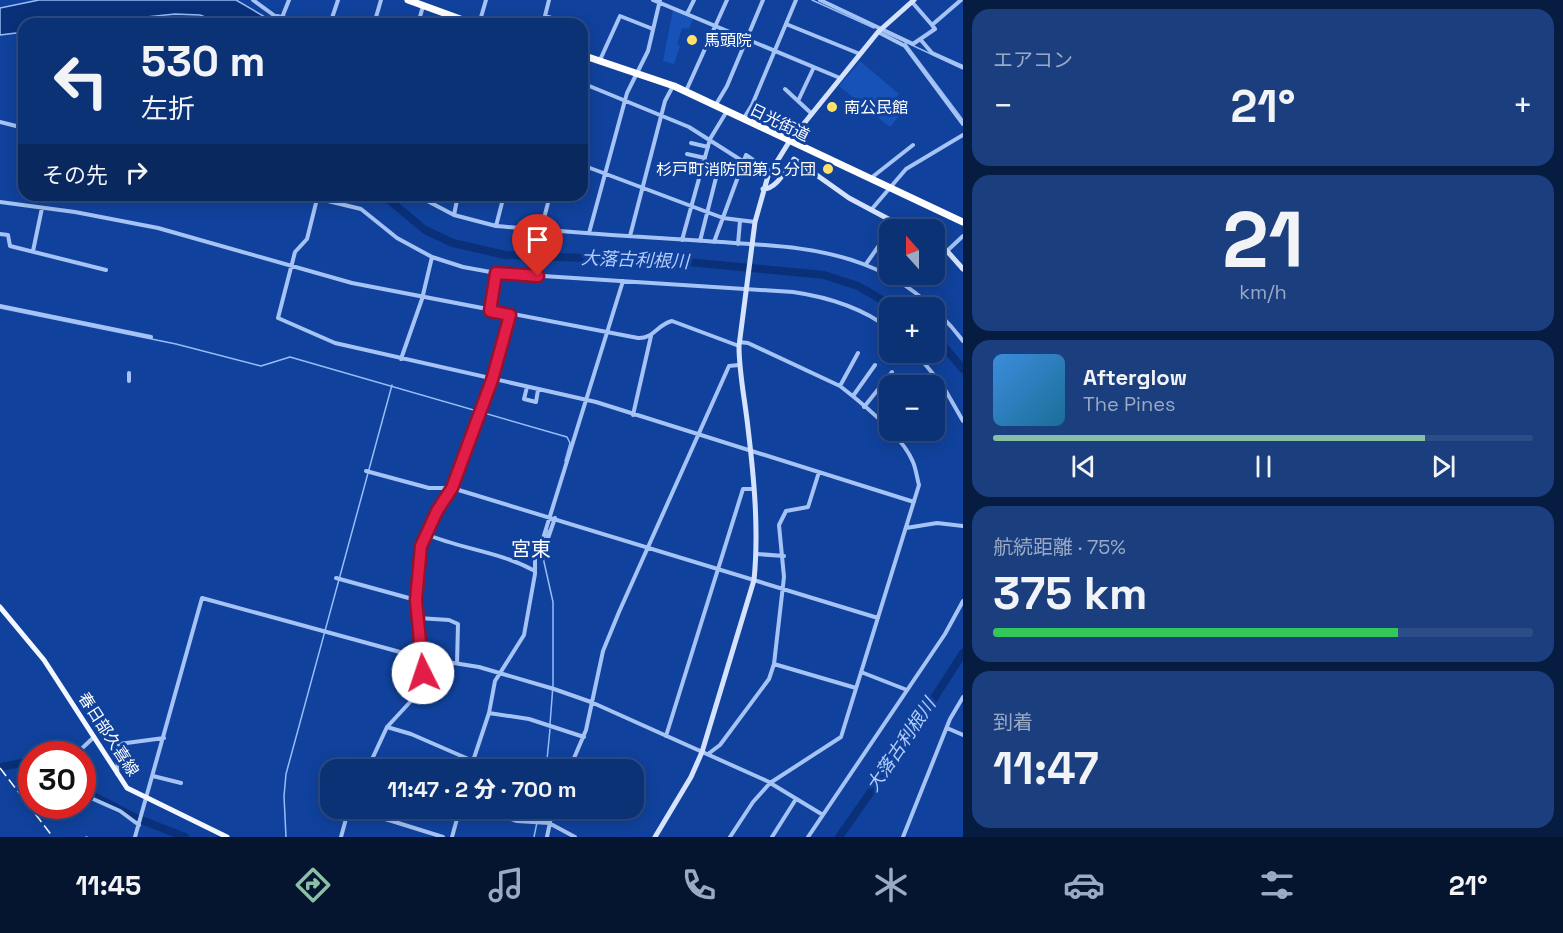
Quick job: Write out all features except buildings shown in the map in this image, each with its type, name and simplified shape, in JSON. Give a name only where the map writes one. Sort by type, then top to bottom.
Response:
[{"type":"highway","points":[[408,0],[457,18]]},
{"type":"highway","name":"日光街道","points":[[588,56],[686,91],[789,142],[963,222]]},
{"type":"main road","name":"春日部久喜線","points":[[0,607],[44,660],[127,788],[146,800],[227,837]]},
{"type":"street","points":[[253,0],[279,18]]},
{"type":"street","points":[[283,15],[289,0]]},
{"type":"street","points":[[332,18],[338,0]]},
{"type":"street","points":[[376,18],[381,0]]},
{"type":"street","points":[[481,18],[486,0]]},
{"type":"street","points":[[549,0],[545,16],[551,18]]},
{"type":"street","points":[[653,0],[840,78]]},
{"type":"street","points":[[687,15],[694,0]]},
{"type":"street","points":[[686,91],[726,0]]},
{"type":"street","points":[[715,106],[747,40],[763,0]]},
{"type":"street","points":[[743,119],[796,0]]},
{"type":"street","points":[[655,837],[705,753],[754,580],[757,554],[753,489],[739,365],[739,344],[755,222],[763,189],[789,142],[880,30],[913,1],[935,29],[913,44],[880,30],[820,0]]},
{"type":"street","points":[[901,0],[906,6]]},
{"type":"street","points":[[932,25],[961,0]]},
{"type":"street","points":[[589,233],[625,102],[639,73],[660,1]]},
{"type":"street","points":[[420,18],[424,6]]},
{"type":"street","points":[[277,16],[293,18]]},
{"type":"street","points":[[600,60],[620,16],[653,29]]},
{"type":"street","points":[[786,24],[860,54]]},
{"type":"street","points":[[880,30],[905,46],[963,124]]},
{"type":"street","points":[[920,39],[932,53],[963,67]]},
{"type":"street","points":[[798,101],[814,67]]},
{"type":"street","points":[[588,86],[710,139],[744,162]]},
{"type":"street","points":[[630,236],[661,116],[674,86]]},
{"type":"street","points":[[785,89],[812,114]]},
{"type":"street","points":[[682,240],[710,139],[727,111]]},
{"type":"street","points":[[0,122],[18,126]]},
{"type":"street","points":[[870,210],[878,198],[891,188],[906,169],[963,135]]},
{"type":"street","points":[[691,143],[708,147]]},
{"type":"street","points":[[870,179],[913,145]]},
{"type":"street","points":[[687,154],[719,166],[700,241]]},
{"type":"street","points":[[714,242],[746,155],[771,172]]},
{"type":"street","points":[[763,189],[769,189],[776,183],[794,159],[849,198],[888,219]]},
{"type":"street","points":[[588,167],[723,218],[755,222]]},
{"type":"street","points":[[316,201],[307,239],[295,252],[278,318],[335,343],[587,400],[914,502]]},
{"type":"street","points":[[326,201],[361,209],[397,238],[432,257],[496,273],[821,297],[856,309],[879,323]]},
{"type":"street","points":[[427,201],[454,215],[496,226],[823,251],[866,264],[898,281],[933,306],[963,341]]},
{"type":"street","points":[[454,215],[457,201]]},
{"type":"street","points":[[496,226],[502,201]]},
{"type":"street","points":[[541,230],[548,201]]},
{"type":"street","points":[[0,202],[158,228],[352,283],[422,299],[608,333],[638,338],[651,335],[662,324],[672,321],[739,344],[748,343],[840,386],[853,396],[904,447],[913,461],[919,485],[841,737],[770,783],[753,802],[730,837]]},
{"type":"street","points":[[33,251],[42,208]]},
{"type":"street","points":[[738,244],[740,220]]},
{"type":"street","points":[[0,234],[8,235],[10,246],[106,270]]},
{"type":"street","points":[[963,236],[947,251],[963,269]]},
{"type":"street","points":[[866,264],[879,245]]},
{"type":"street","points":[[401,359],[422,299],[432,257]]},
{"type":"street","points":[[490,311],[496,273]]},
{"type":"street","points":[[474,759],[489,713],[499,672],[524,634],[535,574],[533,570],[535,547],[546,544],[623,281]]},
{"type":"street","points":[[0,306],[151,337]]},
{"type":"street","points":[[372,759],[387,727],[423,688],[416,600],[418,567],[426,534],[452,488],[492,380],[510,315]]},
{"type":"street","points":[[633,415],[651,335]]},
{"type":"street","points":[[840,386],[858,353]]},
{"type":"street","points":[[924,363],[943,386],[963,421]]},
{"type":"street","points":[[574,759],[584,737],[603,651],[729,366],[739,365]]},
{"type":"street","points":[[853,396],[875,365]]},
{"type":"street","points":[[864,407],[892,372]]},
{"type":"street","points":[[129,373],[129,381]]},
{"type":"street","points":[[526,387],[524,399],[535,401],[538,390]]},
{"type":"street","points":[[366,471],[429,488],[452,488],[878,618]]},
{"type":"street","points":[[705,753],[720,745],[769,679],[774,664],[783,588],[784,556],[780,520],[786,511],[808,507],[819,472]]},
{"type":"street","points":[[666,736],[743,489],[753,489]]},
{"type":"street","points":[[906,528],[937,523],[963,526]]},
{"type":"street","points":[[426,534],[479,552],[512,558],[533,570]]},
{"type":"street","points":[[757,554],[784,556]]},
{"type":"street","points":[[336,578],[416,600]]},
{"type":"street","points":[[135,837],[202,598],[422,658],[499,672],[591,702],[770,783],[823,815]]},
{"type":"street","points":[[808,837],[945,634],[963,601]]},
{"type":"street","points":[[418,618],[438,619],[458,624],[457,663]]},
{"type":"street","points":[[774,664],[856,688]]},
{"type":"street","points":[[861,672],[907,690]]},
{"type":"street","points":[[903,837],[946,728],[963,697]]},
{"type":"street","points":[[489,713],[529,719],[584,737]]},
{"type":"street","points":[[387,727],[411,734],[468,759]]},
{"type":"street","points":[[946,728],[963,735]]},
{"type":"street","points":[[90,741],[94,737]]},
{"type":"street","points":[[117,774],[119,744],[164,738]]},
{"type":"street","points":[[153,776],[181,783]]},
{"type":"street","points":[[772,837],[796,799]]},
{"type":"street","points":[[96,800],[120,811],[140,824]]},
{"type":"street","points":[[341,837],[347,819]]},
{"type":"street","points":[[385,819],[443,837]]},
{"type":"street","points":[[452,837],[457,819]]},
{"type":"street","points":[[510,819],[549,823],[574,837]]},
{"type":"street","points":[[548,837],[550,819]]},
{"type":"shaded area","points":[[39,0],[236,0],[267,18],[208,18],[200,15],[175,14],[137,18],[18,18],[18,33],[0,35],[0,8]]},
{"type":"shaded area","points":[[673,10],[693,19],[689,29],[682,28],[677,44],[680,46],[674,64],[663,61]]},
{"type":"shaded area","points":[[860,61],[899,94],[896,98],[906,107],[890,127],[839,86]]},
{"type":"waterway","points":[[812,0],[874,28]]},
{"type":"waterway","points":[[884,32],[963,69]]},
{"type":"waterway","points":[[905,43],[963,120]]},
{"type":"waterway","name":"大落古利根川","points":[[390,201],[425,230],[453,243],[505,255],[688,262],[824,275],[858,286],[879,298]]},
{"type":"waterway","points":[[0,308],[176,344],[261,366],[290,357],[567,437],[570,443],[565,461]]},
{"type":"waterway","name":"大落古利根川","points":[[945,348],[963,369]]},
{"type":"waterway","points":[[286,837],[284,796],[286,774],[392,385]]},
{"type":"waterway","points":[[545,542],[548,530]]},
{"type":"waterway","points":[[544,547],[542,553],[553,602],[553,685],[550,724]]},
{"type":"waterway","name":"大落古利根川","points":[[839,837],[908,739],[963,653]]},
{"type":"waterway","points":[[547,759],[550,729]]},
{"type":"waterway","points":[[0,767],[18,764]]},
{"type":"waterway","points":[[96,797],[136,818],[185,837]]},
{"type":"waterway","points":[[534,837],[538,819]]},
{"type":"railway","points":[[0,768],[53,837]]},
{"type":"place","name":"馬頭院","points":[[692,40]]},
{"type":"place","name":"南公民館","points":[[832,107]]},
{"type":"place","name":"杉戸町消防団第５分団","points":[[828,169]]},
{"type":"district","name":"宮東","points":[[531,549]]},
{"type":"route","points":[[423,673],[416,600],[421,546],[437,511],[452,488],[508,330],[510,315],[490,311],[496,273],[538,276]]}]
